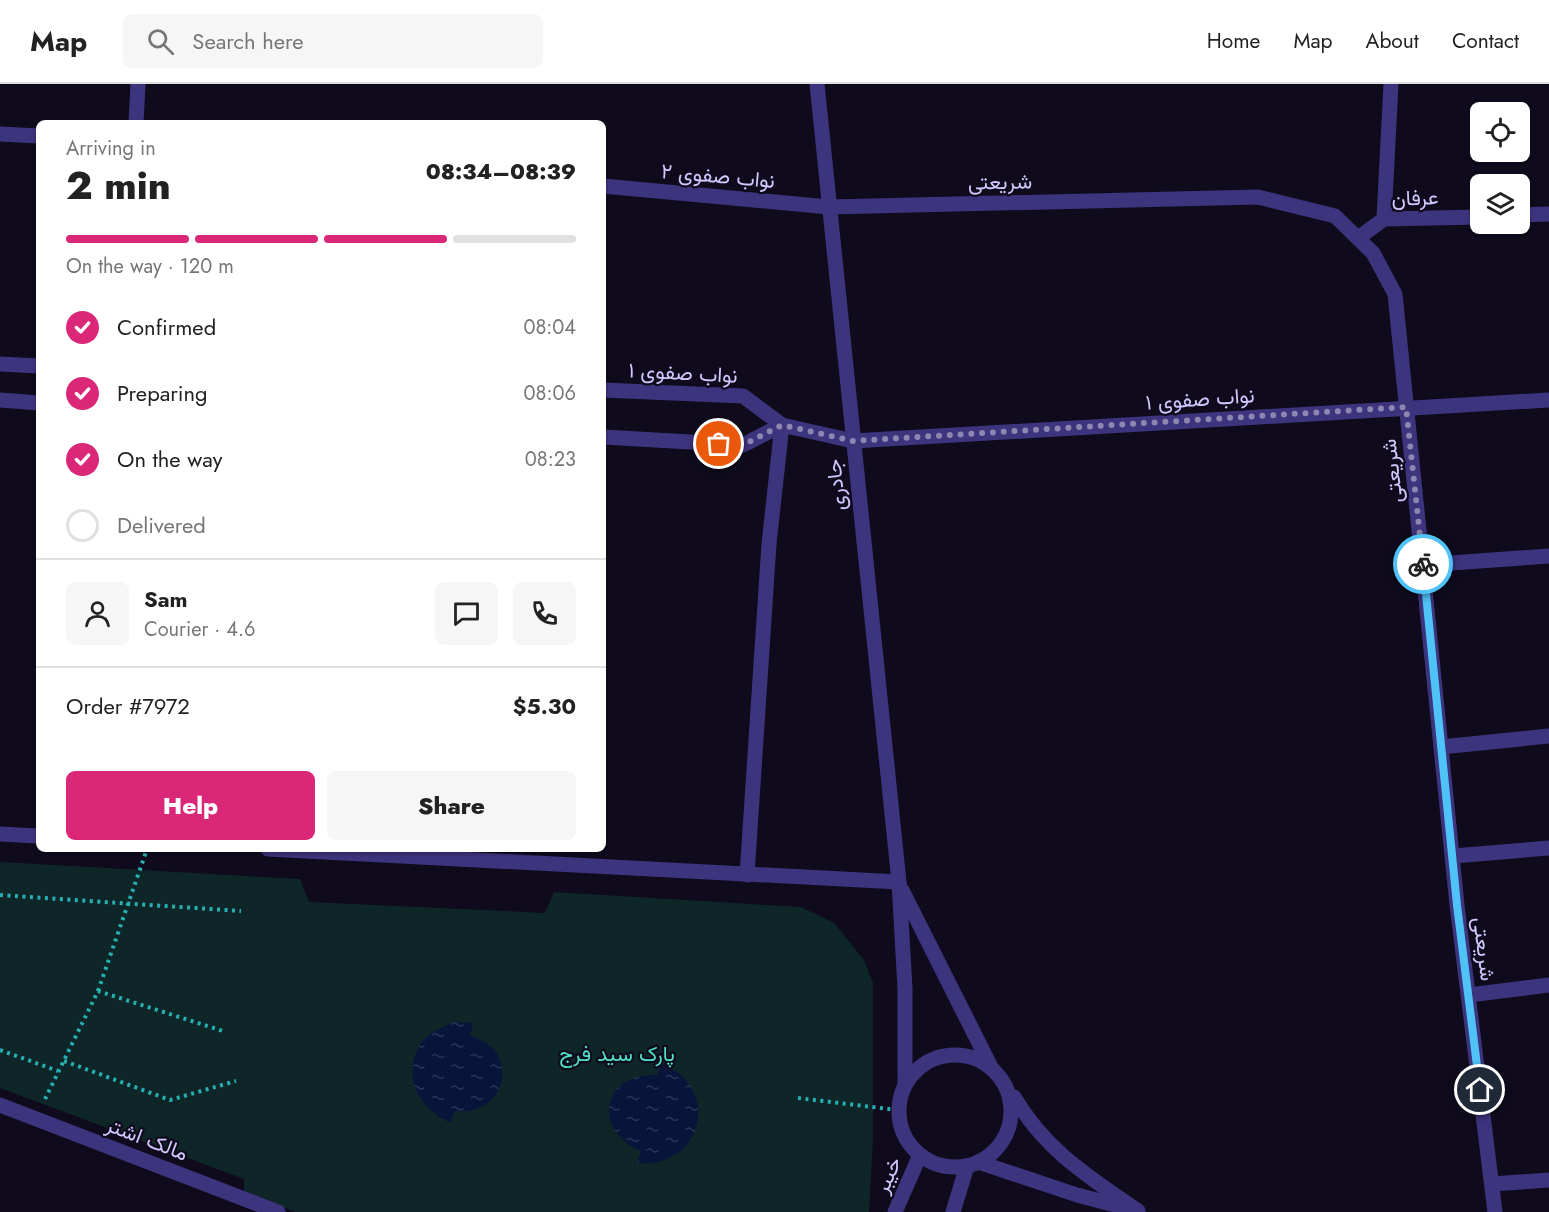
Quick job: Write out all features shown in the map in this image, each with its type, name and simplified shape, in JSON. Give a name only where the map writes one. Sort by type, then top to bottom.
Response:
[{"type":"street","points":[[136,120],[138,84]]},
{"type":"street","name":"جادری","points":[[817,84],[899,882],[905,989],[905,1085]]},
{"type":"street","points":[[1384,219],[1391,84]]},
{"type":"street","points":[[0,134],[36,136]]},
{"type":"street","name":"نواب صفوی ۲","points":[[606,186],[829,207]]},
{"type":"street","name":"شریعتی","points":[[829,207],[1258,197],[1335,216],[1373,253],[1395,294],[1468,995],[1495,1212]]},
{"type":"street","points":[[1530,215],[1549,214]]},
{"type":"street","name":"عرفان","points":[[1358,238],[1384,219],[1470,217]]},
{"type":"street","points":[[0,364],[36,366]]},
{"type":"street","name":"نواب صفوی ۱","points":[[606,390],[743,396],[782,425],[853,441],[1549,400]]},
{"type":"street","points":[[0,400],[36,403]]},
{"type":"street","points":[[606,437],[743,445],[782,425]]},
{"type":"street","points":[[747,875],[769,544],[782,425]]},
{"type":"street","points":[[1423,566],[1549,556]]},
{"type":"street","points":[[1441,747],[1549,736]]},
{"type":"street","points":[[0,834],[36,836]]},
{"type":"street","points":[[1453,856],[1549,848]]},
{"type":"street","points":[[323,852],[899,882],[991,1067],[1008,1086],[1026,1118],[1064,1159],[1140,1211]]},
{"type":"street","points":[[1468,995],[1549,985]]},
{"type":"street","points":[[991,1067],[970,1056],[944,1055],[920,1066],[905,1085],[897,1110],[903,1136],[920,1155],[941,1166],[973,1164],[1140,1211]]},
{"type":"street","points":[[953,1212],[973,1164],[991,1155],[1006,1137],[1013,1112],[1008,1086]]},
{"type":"street","name":"مالک اشتر","points":[[0,1105],[279,1212]]},
{"type":"street","name":"خیبر","points":[[895,1212],[920,1155]]},
{"type":"street","points":[[1492,1184],[1549,1180]]},
{"type":"path","points":[[36,1119],[98,991],[146,852]]},
{"type":"path","points":[[0,895],[241,911]]},
{"type":"path","points":[[98,991],[226,1032]]},
{"type":"path","points":[[0,1050],[58,1071]]},
{"type":"path","points":[[64,1061],[170,1100],[236,1082]]},
{"type":"path","points":[[798,1098],[897,1110]]},
{"type":"green space","name":"پارک سید فرج","points":[[0,862],[300,879],[309,902],[545,913],[554,892],[801,907],[834,923],[864,960],[873,983],[873,1140],[869,1212],[296,1212],[244,1193],[244,1179],[0,1088]]},
{"type":"water","points":[[454,1022],[473,1023],[470,1036],[486,1043],[497,1054],[502,1067],[502,1080],[497,1093],[487,1104],[473,1110],[454,1111],[451,1123],[439,1117],[422,1100],[413,1078],[413,1066],[416,1054],[425,1038]]},
{"type":"water","points":[[660,1063],[680,1074],[692,1089],[698,1106],[697,1124],[691,1140],[678,1153],[660,1162],[637,1163],[641,1151],[625,1141],[615,1129],[610,1116],[610,1104],[615,1092],[625,1083],[639,1077],[658,1075]]},
{"type":"way so far","points":[[719,444],[743,445],[782,425],[853,441],[1406,407],[1423,564]]},
{"type":"route","points":[[1423,564],[1457,905],[1480,1090]]}]
